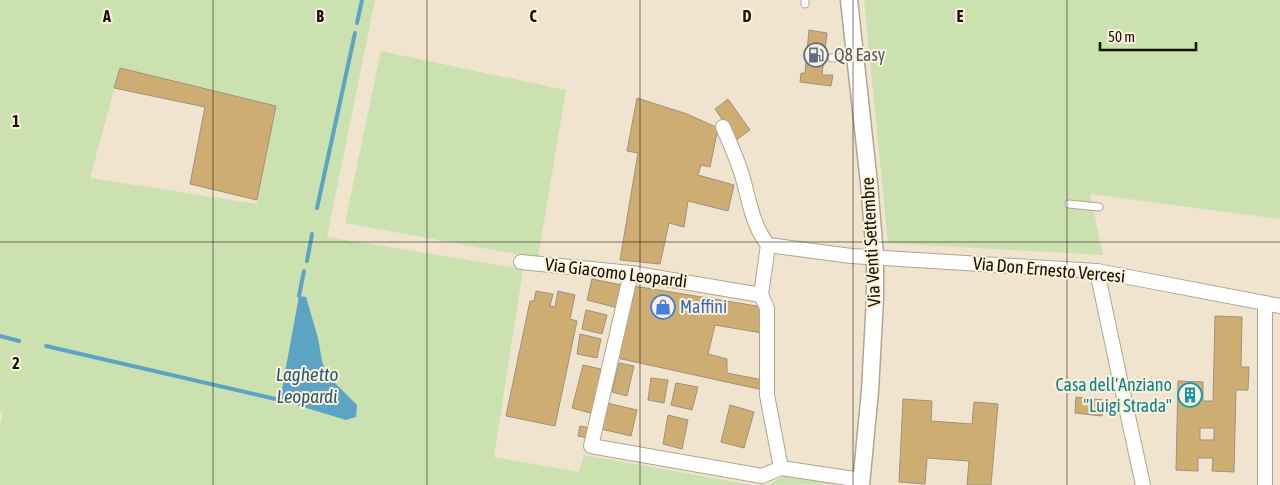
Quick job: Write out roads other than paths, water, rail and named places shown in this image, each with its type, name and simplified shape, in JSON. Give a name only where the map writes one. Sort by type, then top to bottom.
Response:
[{"type":"street","name":"Via Venti Settembre","points":[[849,0],[875,256],[875,298],[870,391],[861,483]]},
{"type":"street","points":[[722,127],[741,173],[751,211],[762,238],[768,245],[851,256],[875,256]]},
{"type":"street","points":[[768,245],[761,295],[767,308],[767,395],[781,468]]},
{"type":"street","name":"Via Don Ernesto Vercesi","points":[[875,256],[1097,271],[1280,306]]},
{"type":"street","name":"Via Giacomo Leopardi","points":[[521,262],[631,273],[761,295]]},
{"type":"street","points":[[1097,271],[1143,485]]},
{"type":"street","points":[[631,273],[591,446],[762,476],[781,468],[861,483]]},
{"type":"street","points":[[1265,303],[1265,485]]},
{"type":"lane","points":[[832,58],[856,58]]},
{"type":"lane","points":[[1069,204],[1099,207]]},
{"type":"water","name":"Laghetto Leopardi","points":[[299,296],[306,297],[327,375],[357,405],[356,417],[346,420],[280,400]]},
{"type":"waterway","points":[[357,23],[362,0]]},
{"type":"waterway","points":[[317,208],[355,33]]},
{"type":"waterway","points":[[307,261],[312,234]]},
{"type":"waterway","points":[[299,296],[304,271]]},
{"type":"waterway","points":[[0,336],[19,341]]},
{"type":"waterway","points":[[46,346],[280,400]]},
{"type":"place","name":"Q8 Easy","points":[[816,55]]},
{"type":"place","name":"Maffini","points":[[663,307]]},
{"type":"place","name":"Casa dell'Anziano \"Luigi Strada\"","points":[[1190,395]]}]
